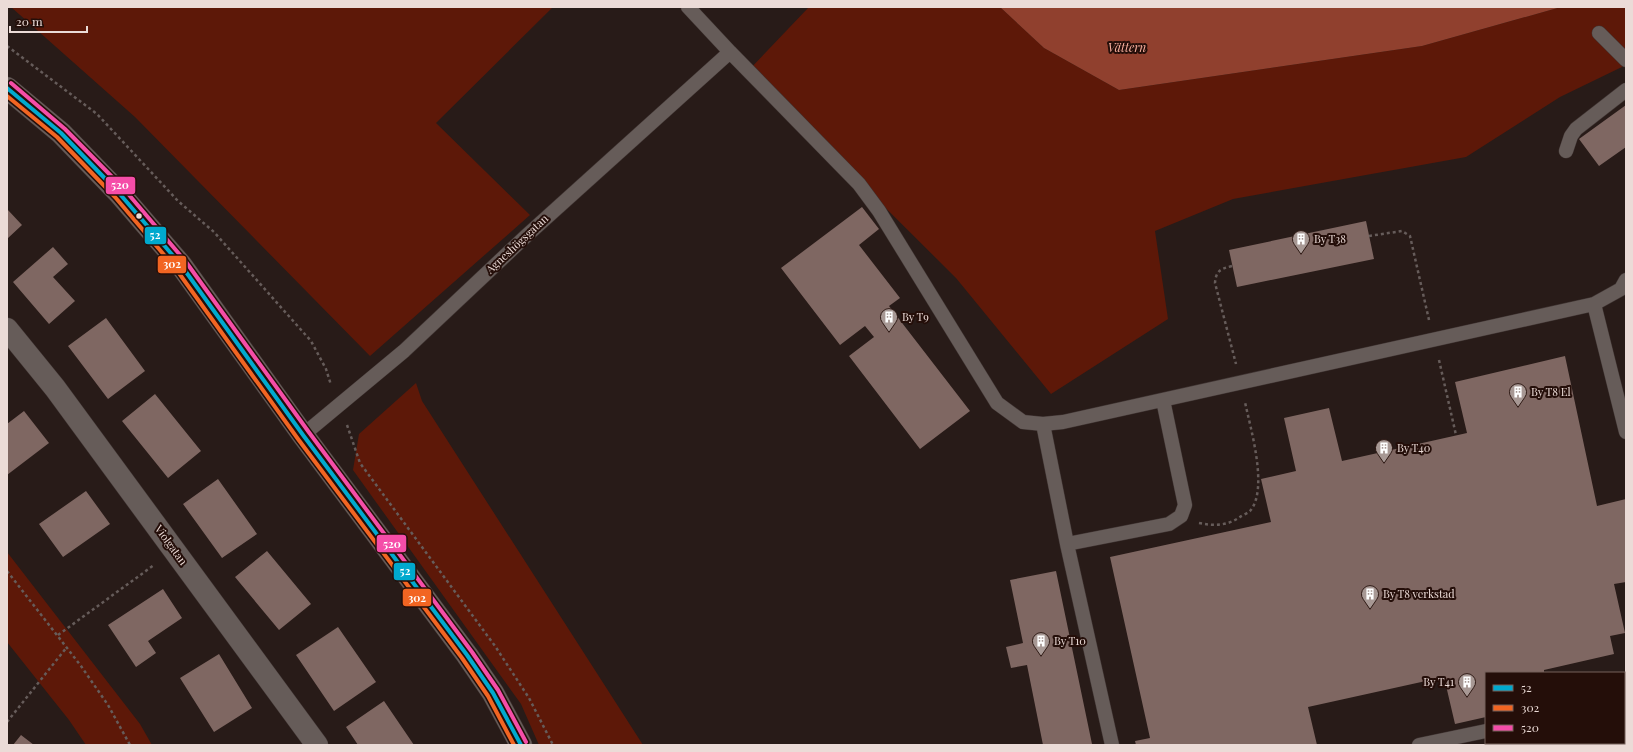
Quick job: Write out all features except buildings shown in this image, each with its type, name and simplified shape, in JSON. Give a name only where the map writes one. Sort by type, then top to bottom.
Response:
[{"type":"street","points":[[7,89],[61,133],[119,193],[181,265],[303,435],[467,655],[493,693],[521,745]]},
{"type":"street","name":"Violgatan","points":[[7,329],[55,388],[318,745]]},
{"type":"lane","points":[[688,7],[859,184],[879,210],[997,403],[1023,422],[1043,424],[1063,422],[1594,304],[1621,289],[1626,280]]},
{"type":"lane","points":[[1599,33],[1626,60]]},
{"type":"lane","name":"Agneshögsgatan","points":[[303,435],[404,351],[525,237],[730,52]]},
{"type":"lane","points":[[1566,151],[1571,136],[1576,129],[1626,90]]},
{"type":"lane","points":[[1594,304],[1626,432]]},
{"type":"lane","points":[[1067,544],[1169,524],[1181,516],[1185,505],[1163,400]]},
{"type":"lane","points":[[1043,424],[1067,544],[1112,745]]},
{"type":"lane","points":[[1419,745],[1485,731]]},
{"type":"path","points":[[7,46],[97,114],[178,201],[214,232],[311,341],[326,369],[339,406],[346,420],[360,463],[495,646],[529,698],[553,745]]},
{"type":"path","points":[[1369,236],[1402,231],[1410,236],[1456,435]]},
{"type":"path","points":[[1181,516],[1198,523],[1214,526],[1234,521],[1250,511],[1257,496],[1257,459],[1241,383],[1216,283],[1216,274],[1220,269],[1232,266]]},
{"type":"path","points":[[58,635],[175,550]]},
{"type":"path","points":[[7,571],[82,666],[108,705],[130,745]]},
{"type":"path","points":[[7,722],[66,647]]},
{"type":"shaded area","points":[[11,7],[553,7],[436,123],[530,215],[370,356],[135,117]]},
{"type":"shaded area","points":[[809,7],[1000,7],[1044,48],[1119,90],[1422,46],[1561,7],[1626,7],[1626,65],[1560,97],[1466,157],[1233,199],[1155,231],[1168,319],[1051,394],[956,278],[748,71]]},
{"type":"shaded area","points":[[416,383],[422,401],[643,745],[539,745],[521,704],[353,470],[359,434]]},
{"type":"shaded area","points":[[7,552],[140,724],[152,745],[86,745],[69,720],[7,642]]},
{"type":"water","name":"Vättern","points":[[1000,7],[1561,7],[1422,46],[1119,90],[1044,48]]},
{"type":"transit line","name":"520","points":[[11,83],[65,129],[124,189],[186,262],[308,431],[472,652],[498,690],[526,742]]},
{"type":"transit line","name":"52","points":[[7,88],[61,133],[119,193],[181,265],[303,435],[467,655],[493,693],[521,745]]},
{"type":"transit line","name":"302","points":[[7,96],[57,137],[115,197],[176,269],[298,439],[462,658],[488,696],[514,745]]},
{"type":"place","name":"By T38","points":[[1301,254]]},
{"type":"place","name":"By T9","points":[[889,332]]},
{"type":"place","name":"By T8 El","points":[[1518,407]]},
{"type":"place","name":"By T40","points":[[1384,463]]},
{"type":"place","name":"By T8 verkstad","points":[[1370,609]]},
{"type":"place","name":"By T10","points":[[1041,656]]},
{"type":"place","name":"By T41","points":[[1467,697]]}]
